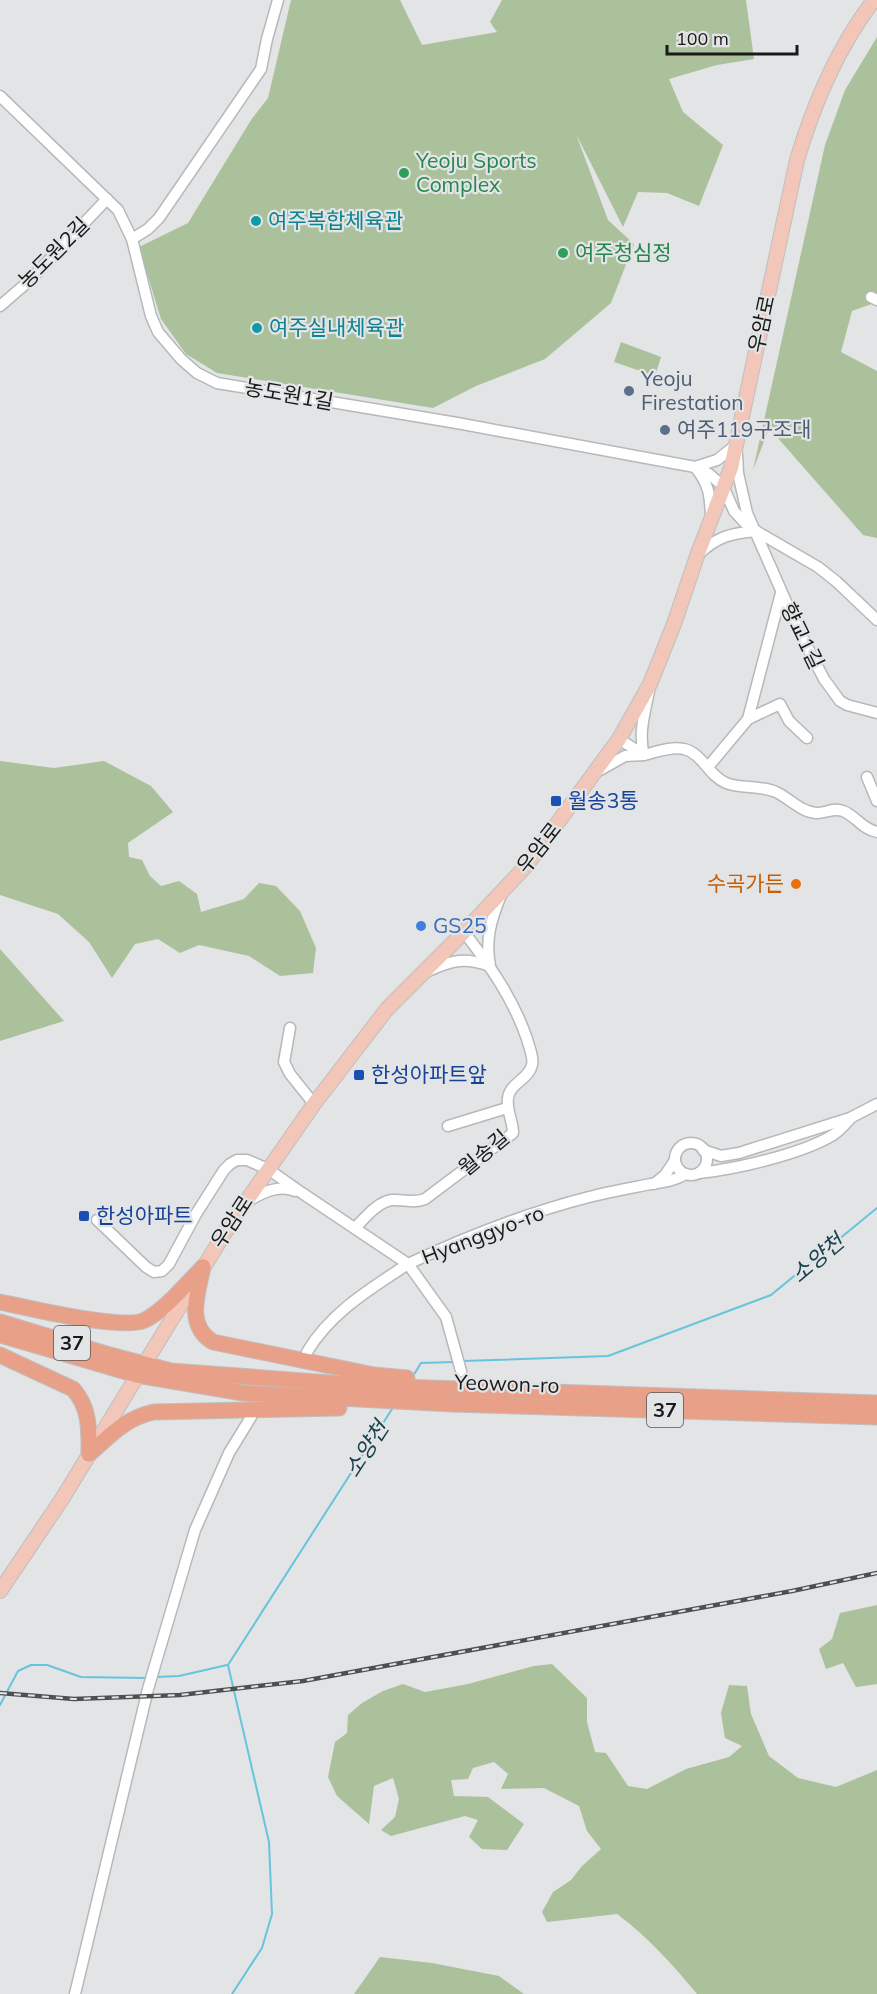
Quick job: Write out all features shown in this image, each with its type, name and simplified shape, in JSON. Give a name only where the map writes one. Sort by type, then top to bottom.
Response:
[{"type":"highway","points":[[0,1302],[65,1315],[132,1324],[148,1319],[203,1267]]},
{"type":"highway","points":[[203,1267],[195,1312],[197,1326],[206,1339],[373,1381]]},
{"type":"highway","name":"37","points":[[0,1322],[106,1354],[140,1369]]},
{"type":"highway","name":"37","points":[[0,1335],[243,1393],[362,1404]]},
{"type":"highway","points":[[0,1355],[74,1389],[82,1398],[90,1422],[89,1454]]},
{"type":"highway","name":"Yeowon-ro","points":[[140,1369],[373,1381],[459,1390],[877,1402]]},
{"type":"highway","points":[[89,1454],[126,1422],[139,1415],[154,1412],[362,1404]]},
{"type":"highway","name":"Yeowon-ro","points":[[362,1404],[430,1408],[452,1404],[877,1417]]},
{"type":"main road","name":"우암로","points":[[0,1592],[62,1498],[203,1267],[268,1168],[387,1009],[526,866],[619,739],[650,684],[730,468],[797,160],[807,128],[834,64],[872,3]]},
{"type":"street","points":[[132,239],[148,229],[159,218],[261,69],[278,0]]},
{"type":"street","name":"농도원1길","points":[[0,96],[118,210],[132,239],[158,332],[166,344],[197,373],[217,383],[695,466],[723,486]]},
{"type":"street","name":"농도원2길","points":[[0,306],[29,281],[107,199]]},
{"type":"street","points":[[711,517],[709,492],[705,478],[695,466],[717,460],[736,444]]},
{"type":"street","points":[[697,556],[708,545],[722,537],[734,532],[756,531],[742,495],[736,444]]},
{"type":"street","name":"향교1길","points":[[723,486],[734,511],[756,531],[818,567],[877,620]]},
{"type":"street","name":"향교1길","points":[[756,531],[799,631],[833,693],[847,705],[877,713]]},
{"type":"street","points":[[748,719],[781,592]]},
{"type":"street","points":[[644,755],[641,745],[650,684]]},
{"type":"street","points":[[708,767],[748,719],[780,704],[789,721],[807,738]]},
{"type":"street","points":[[619,739],[644,755]]},
{"type":"street","points":[[595,773],[625,756],[682,748],[690,751],[718,778],[727,783],[774,791],[806,810],[817,813],[844,811],[864,827],[877,832]]},
{"type":"street","points":[[867,777],[877,801]]},
{"type":"street","points":[[490,966],[487,950],[488,936],[502,893]]},
{"type":"street","name":"월송길","points":[[355,1228],[381,1204],[392,1200],[416,1202],[425,1199],[513,1133],[513,1124],[507,1108],[508,1096],[511,1090],[528,1074],[532,1065],[532,1054],[521,1021],[501,983],[464,932]]},
{"type":"street","points":[[420,975],[458,960],[474,960],[490,966]]},
{"type":"street","points":[[290,1028],[284,1062],[290,1074],[314,1104]]},
{"type":"street","points":[[703,1150],[721,1155],[739,1153],[850,1118],[877,1104]]},
{"type":"street","points":[[448,1126],[507,1108]]},
{"type":"street","points":[[675,1160],[681,1171],[686,1174],[738,1167],[812,1145],[835,1134],[850,1118]]},
{"type":"street","points":[[654,1184],[665,1175],[680,1148],[686,1144],[698,1145],[706,1155],[706,1162],[699,1173]]},
{"type":"street","points":[[97,1220],[146,1267],[154,1272],[162,1271],[170,1264],[196,1214],[230,1164],[237,1160],[247,1160],[268,1168]]},
{"type":"street","name":"Hyanggyo-ro","points":[[268,1168],[408,1264],[469,1236],[544,1210],[588,1198],[667,1182],[686,1174]]},
{"type":"street","points":[[245,1202],[276,1188],[288,1188],[302,1193]]},
{"type":"street","points":[[307,1352],[314,1340],[335,1316],[353,1300],[408,1264],[446,1317],[461,1371]]},
{"type":"street","points":[[75,1994],[148,1689],[195,1530],[213,1485],[251,1416]]},
{"type":"green space","name":"Yeoju Sports Complex","points":[[291,0],[400,0],[422,45],[497,32],[490,22],[502,0],[746,0],[754,59],[717,65],[669,79],[683,112],[723,145],[699,206],[667,193],[638,192],[623,227],[576,134],[608,220],[634,244],[611,303],[545,359],[476,386],[433,408],[217,373],[186,354],[161,319],[139,247],[188,223],[251,120],[268,98]]},
{"type":"green space","points":[[877,37],[877,302],[852,311],[841,352],[877,371],[877,538],[863,535],[769,428],[753,470],[825,145],[845,90]]},
{"type":"green space","points":[[621,342],[661,357],[655,376],[614,362]]},
{"type":"green space","points":[[0,761],[54,768],[104,761],[151,786],[173,812],[128,843],[129,857],[142,860],[150,876],[161,886],[179,881],[197,894],[201,912],[244,899],[259,883],[276,886],[300,911],[316,948],[313,973],[280,976],[249,956],[199,945],[180,953],[158,939],[135,944],[112,978],[89,942],[58,914],[0,895]]},
{"type":"green space","points":[[0,949],[64,1021],[0,1041]]},
{"type":"green space","points":[[877,1605],[877,1684],[856,1687],[843,1663],[826,1669],[819,1649],[832,1639],[840,1613]]},
{"type":"green space","points":[[552,1664],[587,1698],[587,1722],[595,1752],[606,1753],[628,1786],[647,1789],[686,1769],[729,1757],[742,1746],[725,1738],[721,1713],[729,1685],[747,1686],[751,1714],[769,1756],[798,1778],[836,1787],[877,1770],[877,1994],[697,1994],[659,1951],[617,1914],[547,1922],[542,1912],[553,1892],[571,1880],[582,1866],[601,1849],[587,1831],[579,1806],[544,1788],[501,1789],[508,1774],[494,1762],[473,1768],[468,1779],[451,1780],[454,1796],[488,1797],[524,1824],[507,1850],[482,1849],[469,1837],[478,1820],[465,1816],[391,1836],[381,1830],[395,1817],[399,1799],[393,1778],[374,1786],[369,1824],[337,1796],[328,1777],[335,1742],[347,1733],[348,1715],[362,1703],[383,1691],[403,1684],[425,1692],[468,1684],[534,1666]]},
{"type":"green space","points":[[380,1957],[432,1963],[499,1976],[524,1994],[354,1994]]},
{"type":"waterway","name":"소양천","points":[[463,1361],[608,1356],[771,1295],[877,1208]]},
{"type":"waterway","name":"소양천","points":[[413,1376],[421,1363],[454,1362]]},
{"type":"waterway","name":"소양천","points":[[232,1994],[262,1948],[272,1914],[269,1842],[228,1665],[394,1406]]},
{"type":"waterway","points":[[0,1705],[18,1671],[31,1665],[47,1665],[81,1677],[148,1678]]},
{"type":"waterway","points":[[156,1677],[179,1676],[227,1665]]},
{"type":"railway","points":[[0,1693],[74,1699],[180,1695],[303,1681],[792,1591],[877,1573]]},
{"type":"place","name":"Yeoju Sports Complex","points":[[404,173]]},
{"type":"place","name":"여주복합체육관","points":[[256,221]]},
{"type":"place","name":"여주청심정","points":[[563,253]]},
{"type":"place","name":"여주실내체육관","points":[[257,328]]},
{"type":"place","name":"Yeoju Firestation","points":[[629,391]]},
{"type":"place","name":"여주119구조대","points":[[665,430]]},
{"type":"place","name":"월송3통","points":[[556,801]]},
{"type":"place","name":"수곡가든","points":[[796,884]]},
{"type":"place","name":"GS25","points":[[421,926]]},
{"type":"place","name":"한성아파트앞","points":[[359,1075]]},
{"type":"place","name":"한성아파트","points":[[84,1216]]}]
